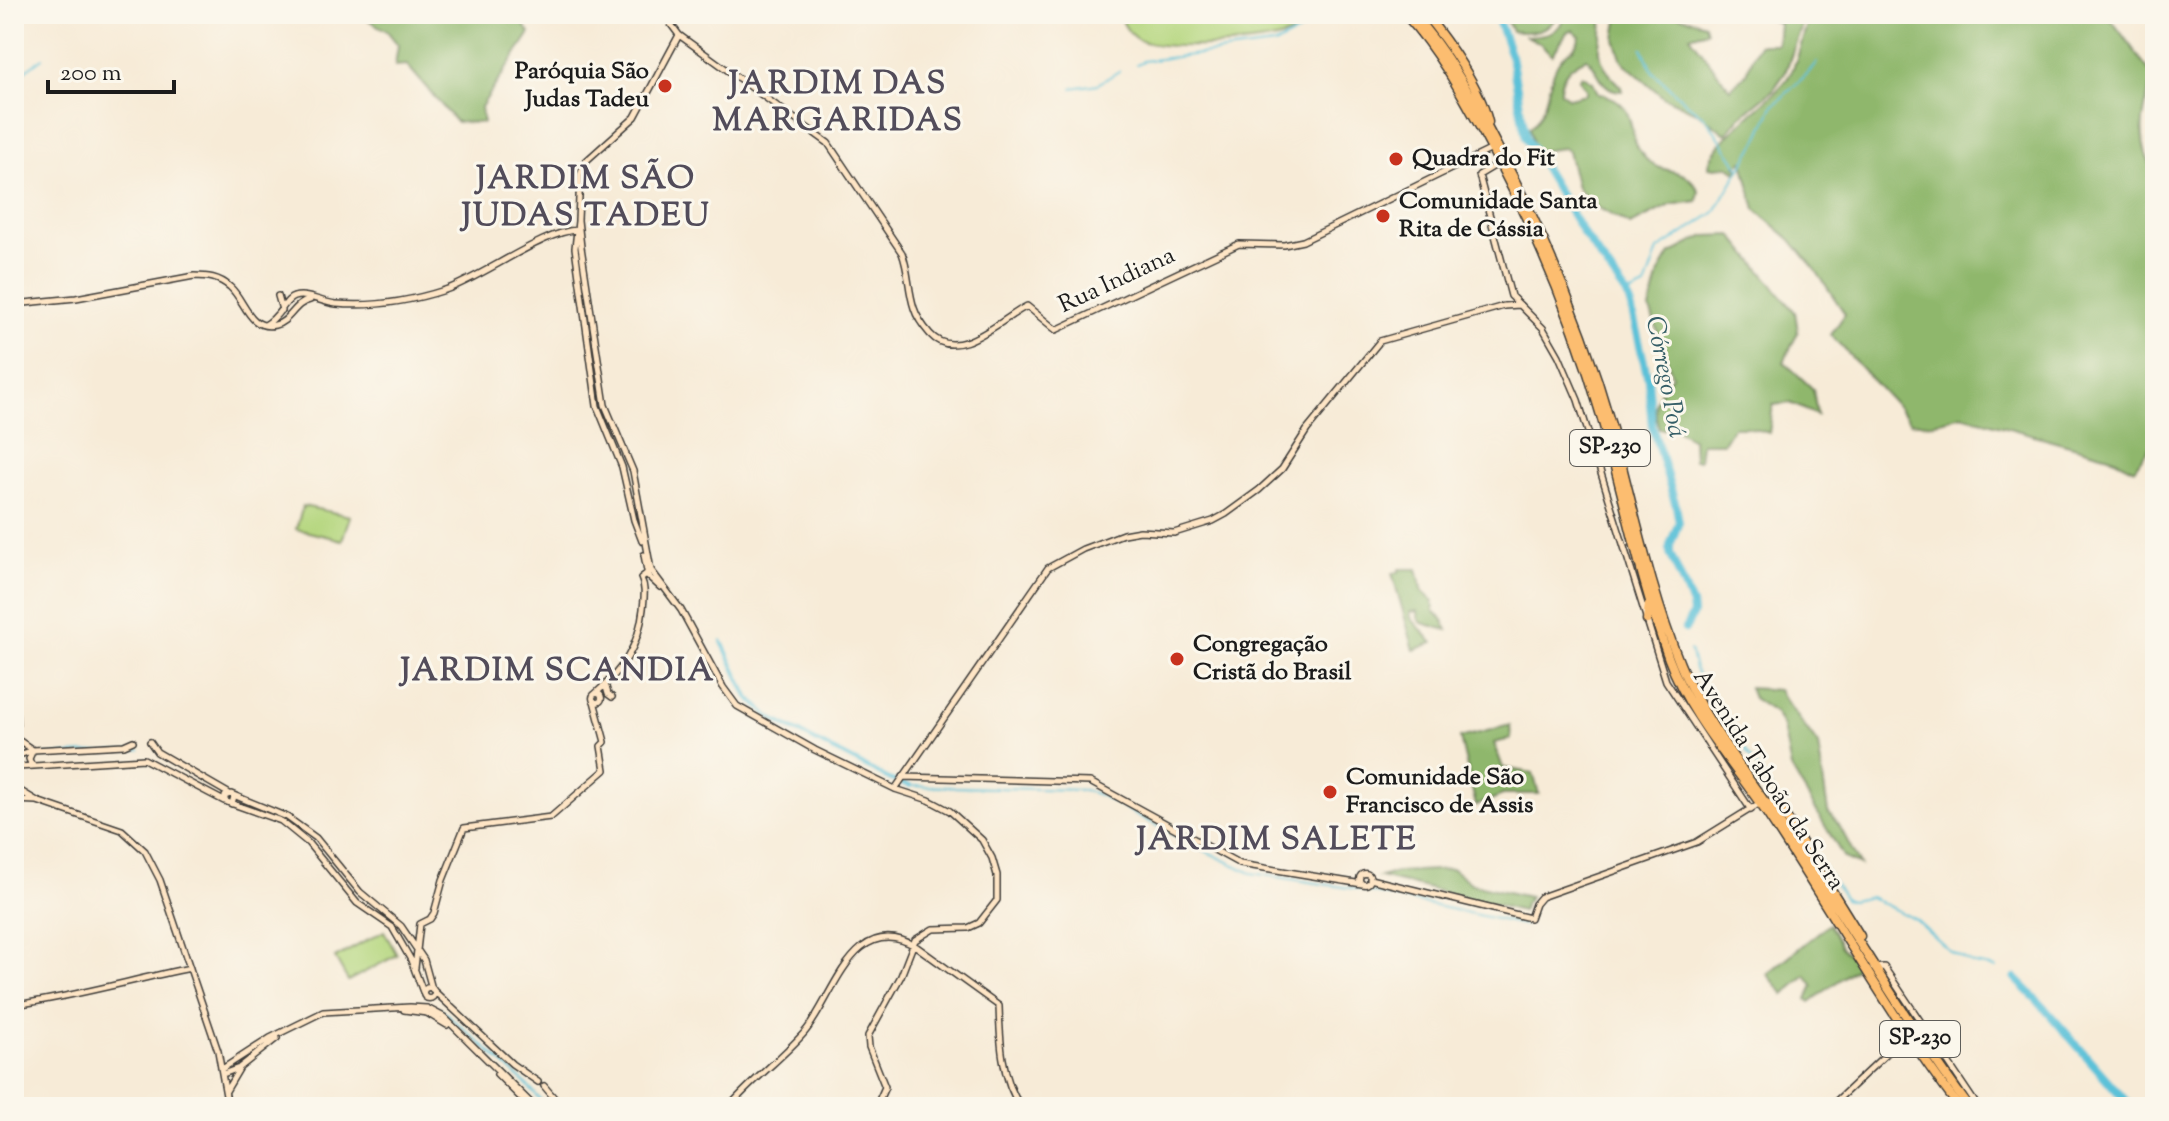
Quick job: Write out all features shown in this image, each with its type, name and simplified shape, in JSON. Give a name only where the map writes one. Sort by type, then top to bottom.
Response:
[{"type":"highway","name":"Avenida Taboão da Serra","points":[[1405,14],[1443,62],[1499,162],[1542,250],[1601,417],[1669,661],[1683,692],[1863,948],[1960,1102]]},
{"type":"highway","name":"SP-230","points":[[1412,14],[1455,70],[1515,179],[1560,274],[1585,343],[1649,563],[1653,595]]},
{"type":"highway","points":[[1425,14],[1485,108],[1491,135]]},
{"type":"highway","name":"Avenida Taboão da Serra","points":[[1653,595],[1682,668],[1726,757]]},
{"type":"highway","points":[[1647,620],[1653,595]]},
{"type":"highway","points":[[1656,650],[1661,651],[1669,661]]},
{"type":"highway","name":"Avenida Taboão da Serra","points":[[1764,804],[1875,968],[1905,1036],[1960,1102]]},
{"type":"highway","points":[[1904,1015],[1920,1025]]},
{"type":"highway","points":[[1960,1102],[1970,1107]]},
{"type":"street","points":[[649,572],[629,458],[605,405],[578,220],[582,165],[635,117],[679,35],[670,23],[669,14]]},
{"type":"street","name":"Rua Indiana","points":[[679,35],[828,143],[879,217],[907,266],[915,312],[937,342],[955,344],[970,341],[1027,306],[1056,330],[1243,243],[1284,245],[1303,241],[1492,149]]},
{"type":"street","points":[[1476,157],[1483,168],[1511,296],[1508,305]]},
{"type":"street","points":[[1483,168],[1499,162]]},
{"type":"street","points":[[265,325],[277,318],[287,301],[300,296],[354,304],[422,297],[469,280],[555,234],[578,230]]},
{"type":"street","points":[[578,230],[575,248],[597,406],[622,467],[649,572],[691,627],[730,698],[744,712],[899,783],[962,820],[988,849],[997,875],[997,900],[979,923],[968,928],[933,929],[920,935],[913,945],[901,976],[868,1036],[868,1044],[885,1087],[876,1107]]},
{"type":"street","points":[[14,304],[76,298],[184,277],[205,276],[229,286],[253,320],[265,325],[277,325],[302,302]]},
{"type":"street","points":[[278,296],[282,310]]},
{"type":"street","points":[[1511,296],[1543,328],[1578,400],[1666,681],[1726,757],[1751,810]]},
{"type":"street","points":[[287,301],[315,300]]},
{"type":"street","points":[[287,301],[290,313]]},
{"type":"street","points":[[899,783],[1040,578],[1053,564],[1123,534],[1140,531],[1166,533],[1213,521],[1259,490],[1282,469],[1307,430],[1385,337],[1508,305],[1520,305]]},
{"type":"street","points":[[634,520],[638,522],[642,519]]},
{"type":"street","points":[[415,968],[420,924],[432,916],[467,826],[540,820],[554,815],[605,770],[597,698],[623,666],[635,645],[643,603],[641,578],[649,572]]},
{"type":"street","points":[[14,577],[14,638]]},
{"type":"street","points":[[14,657],[15,758],[18,767],[15,791],[39,802],[44,810],[52,806],[122,830],[145,851],[160,880],[190,968],[222,1071],[225,1106]]},
{"type":"street","points":[[608,684],[612,697]]},
{"type":"street","points":[[16,738],[21,745],[33,750]]},
{"type":"street","points":[[15,758],[33,750],[124,745],[133,741]]},
{"type":"street","points":[[150,742],[158,753],[232,795],[282,814],[316,838],[360,892],[401,926],[419,951],[433,989],[434,995],[427,996]]},
{"type":"street","points":[[33,750],[29,759],[34,767]]},
{"type":"street","points":[[158,753],[154,753],[153,757],[160,766]]},
{"type":"street","points":[[18,767],[144,759],[225,801],[292,828],[357,903],[392,927],[427,996],[533,1107]]},
{"type":"street","points":[[899,783],[1090,782],[1240,864],[1394,886],[1530,918],[1541,897],[1697,842],[1764,804]]},
{"type":"street","points":[[225,801],[225,796],[232,795]]},
{"type":"street","points":[[232,795],[232,804]]},
{"type":"street","points":[[14,800],[39,802]]},
{"type":"street","points":[[1751,810],[1768,814]]},
{"type":"street","points":[[1339,879],[1367,874],[1366,882]]},
{"type":"street","points":[[729,1107],[807,1029],[842,968],[855,953],[865,946],[891,939],[903,939],[913,945],[999,1006],[1006,1075],[1012,1094],[1021,1107]]},
{"type":"street","points":[[419,951],[432,958]]},
{"type":"street","points":[[14,1005],[60,998],[190,968]]},
{"type":"street","points":[[1875,968],[1978,1107]]},
{"type":"street","points":[[433,989],[512,1064],[538,1082],[540,1087],[544,1086],[562,1107]]},
{"type":"street","points":[[427,996],[427,1008],[433,1016]]},
{"type":"street","points":[[396,1007],[433,1016],[447,1025],[533,1107]]},
{"type":"street","points":[[222,1071],[307,1017],[323,1012],[427,1008],[444,1017]]},
{"type":"street","points":[[417,1011],[427,1008]]},
{"type":"street","points":[[225,1093],[239,1068],[280,1034]]},
{"type":"street","points":[[1830,1107],[1905,1036],[1929,1038]]},
{"type":"street","points":[[222,1071],[239,1068]]},
{"type":"green space","points":[[358,14],[515,14],[530,33],[481,107],[483,123],[456,122],[407,65],[395,66],[398,45],[387,31]]},
{"type":"green space","points":[[1119,14],[1338,14],[1280,38],[1230,45],[1186,46],[1137,39],[1128,31]]},
{"type":"green space","points":[[1503,14],[1558,14],[1545,28],[1525,32],[1512,31]]},
{"type":"green space","points":[[1565,14],[1600,14],[1601,58],[1622,91],[1604,83],[1587,58],[1568,71],[1560,92],[1569,98],[1586,94],[1579,79],[1582,75],[1593,82],[1598,93],[1621,104],[1627,112],[1639,150],[1654,165],[1681,173],[1693,182],[1699,191],[1697,201],[1670,205],[1630,225],[1593,205],[1577,188],[1568,151],[1563,148],[1540,151],[1534,147],[1529,128],[1541,114],[1555,68],[1580,36],[1573,30],[1568,31],[1552,55],[1527,36],[1546,34],[1556,29]]},
{"type":"green space","points":[[1619,14],[1673,14],[1705,24],[1707,31],[1690,36],[1730,89],[1745,75],[1759,44],[1777,44],[1779,23],[1767,18],[1768,14],[1806,14],[1785,73],[1773,90],[1740,117],[1726,134],[1700,114],[1663,97],[1622,61],[1615,39]]},
{"type":"green space","points":[[1810,14],[2107,14],[2153,76],[2144,112],[2143,137],[2155,172],[2155,390],[2150,400],[2155,439],[2134,469],[2109,456],[1962,415],[1930,424],[1911,422],[1831,335],[1845,314],[1791,240],[1755,209],[1743,161],[1736,166],[1739,168],[1737,172],[1728,166],[1709,167],[1719,146],[1787,79],[1798,56]]},
{"type":"green space","points":[[1732,235],[1795,312],[1798,332],[1784,362],[1813,389],[1817,415],[1790,403],[1773,405],[1769,433],[1733,427],[1723,443],[1701,443],[1699,460],[1694,460],[1693,439],[1675,429],[1659,429],[1656,420],[1655,405],[1672,375],[1650,309],[1659,273],[1670,254],[1705,236]]},
{"type":"green space","points":[[303,506],[350,516],[342,540],[296,529]]},
{"type":"green space","points":[[1399,569],[1417,569],[1423,592],[1433,601],[1434,611],[1447,630],[1422,623],[1418,611],[1410,612],[1411,618],[1433,643],[1414,650],[1392,573],[1399,572]]},
{"type":"green space","points":[[1749,688],[1778,690],[1818,745],[1828,812],[1839,825],[1860,865],[1844,858],[1791,768],[1783,727],[1775,713],[1753,698]]},
{"type":"green space","points":[[1510,725],[1511,739],[1494,743],[1503,768],[1533,773],[1539,794],[1505,794],[1476,806],[1460,738]]},
{"type":"green space","points":[[1453,869],[1472,884],[1529,897],[1522,911],[1380,877],[1398,872]]},
{"type":"green space","points":[[1829,924],[1841,947],[1857,967],[1810,1002],[1807,999],[1813,985],[1806,975],[1784,994],[1767,974]]},
{"type":"green space","points":[[384,931],[397,955],[348,981],[335,958]]},
{"type":"waterway","points":[[1137,64],[1274,45],[1343,14]]},
{"type":"waterway","name":"Córrego Poá","points":[[1496,14],[1511,56],[1526,138],[1583,233],[1627,295],[1632,311],[1648,379],[1652,426],[1679,522],[1670,553],[1692,605],[1693,614],[1685,629]]},
{"type":"waterway","points":[[1642,48],[1653,72],[1706,118],[1739,167]]},
{"type":"waterway","points":[[14,79],[42,58]]},
{"type":"waterway","points":[[1627,295],[1645,287],[1658,250],[1714,213],[1757,141],[1773,106],[1817,62]]},
{"type":"waterway","points":[[1072,88],[1098,84],[1119,71]]},
{"type":"waterway","points":[[722,642],[748,697],[771,718],[891,780],[910,786]]},
{"type":"waterway","name":"Córrego Poá","points":[[1690,650],[1695,669],[1708,694],[1845,899],[1851,901],[1870,897],[1916,920],[1951,952],[1974,964],[1996,968]]},
{"type":"waterway","points":[[37,756],[140,750]]},
{"type":"waterway","points":[[910,786],[1084,790],[1102,796],[1251,873],[1356,889],[1524,925]]},
{"type":"waterway","name":"Córrego Poá","points":[[2015,978],[2131,1107]]},
{"type":"waterway","points":[[440,1008],[523,1081],[547,1107]]},
{"type":"place","name":"Paróquia São Judas Tadeu","points":[[665,86]]},
{"type":"place","name":"Quadra do Fit","points":[[1396,159]]},
{"type":"place","name":"Comunidade Santa Rita de Cássia","points":[[1383,216]]},
{"type":"place","name":"Congregação Cristã do Brasil","points":[[1177,659]]},
{"type":"place","name":"Comunidade São Francisco de Assis","points":[[1330,792]]},
{"type":"district","name":"JARDIM DAS MARGARIDAS","points":[[838,104]]},
{"type":"district","name":"JARDIM SÃO JUDAS TADEU","points":[[586,198]]},
{"type":"district","name":"JARDIM SCANDIA","points":[[558,672]]},
{"type":"district","name":"JARDIM SALETE","points":[[1277,841]]}]
